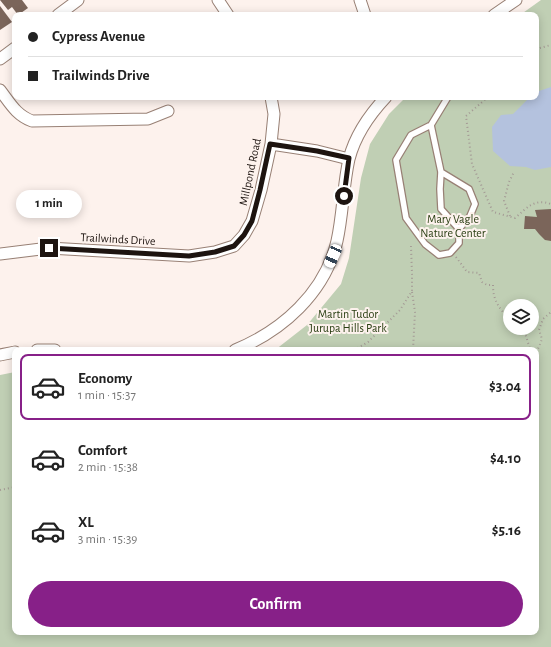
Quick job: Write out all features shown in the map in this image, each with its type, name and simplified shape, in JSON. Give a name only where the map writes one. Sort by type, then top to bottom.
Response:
[{"type":"street","points":[[62,12],[78,0]]},
{"type":"street","points":[[218,0],[226,12]]},
{"type":"street","points":[[360,0],[364,12]]},
{"type":"street","points":[[498,12],[516,0]]},
{"type":"street","points":[[0,59],[12,50]]},
{"type":"street","points":[[0,90],[17,112],[23,117],[32,120],[148,119],[168,111]]},
{"type":"street","name":"Millpond Road","points":[[234,246],[244,235],[252,221],[260,190],[270,144],[274,114],[272,100]]},
{"type":"street","points":[[243,347],[278,328],[300,307],[320,282],[333,256],[337,241],[349,158],[360,133],[377,106],[383,100]]},
{"type":"street","points":[[270,144],[317,151],[349,158]]},
{"type":"street","name":"Trailwinds Drive","points":[[0,254],[49,248],[189,256],[215,252],[234,246]]},
{"type":"street","points":[[0,355],[12,353]]},
{"type":"lane","points":[[441,172],[469,189],[475,204],[470,216],[459,229],[459,243],[450,253],[439,255],[424,244],[406,218],[396,160],[411,135],[431,125],[446,100]]},
{"type":"lane","points":[[431,125],[441,172],[441,209],[459,229]]},
{"type":"path","points":[[539,48],[551,45]]},
{"type":"path","points":[[485,100],[466,116],[472,164],[493,212],[515,218],[531,204],[544,202],[551,204]]},
{"type":"path","points":[[510,218],[504,201],[509,182],[514,172]]},
{"type":"path","points":[[411,246],[412,291],[415,312],[413,347]]},
{"type":"path","points":[[451,252],[459,260],[467,272],[479,273],[482,282],[487,285],[493,285],[496,303],[503,312]]},
{"type":"path","points":[[359,347],[368,342],[400,310],[412,291]]},
{"type":"path","points":[[538,347],[542,339],[539,330],[543,319],[551,312]]},
{"type":"path","points":[[525,335],[529,347]]},
{"type":"path","points":[[0,490],[12,488]]},
{"type":"green space","name":"Mary Vagle Nature Center","points":[[541,0],[551,0],[551,647],[0,647],[0,375],[12,373],[12,635],[539,635],[539,347],[279,347],[307,325],[341,284],[349,258],[361,178],[370,144],[389,114],[403,100],[539,100],[539,12],[524,12]]},
{"type":"water","points":[[551,87],[551,167],[535,170],[526,167],[510,166],[493,151],[492,127],[501,115],[513,114],[527,100],[539,100],[539,91]]},
{"type":"building","points":[[0,0],[22,0],[28,8],[22,12],[16,12],[12,7],[8,10]]},
{"type":"building","points":[[0,6],[12,22],[0,30]]},
{"type":"building","points":[[551,209],[551,241],[545,240],[535,229],[524,229],[525,216],[537,217],[535,210]]},
{"type":"route","points":[[49,248],[189,256],[215,252],[234,246],[244,235],[252,221],[270,144],[317,151],[349,158],[344,196]]},
{"type":"park label","name":"Martin Tudor Jurupa Hills Park","points":[[348,321]]}]
